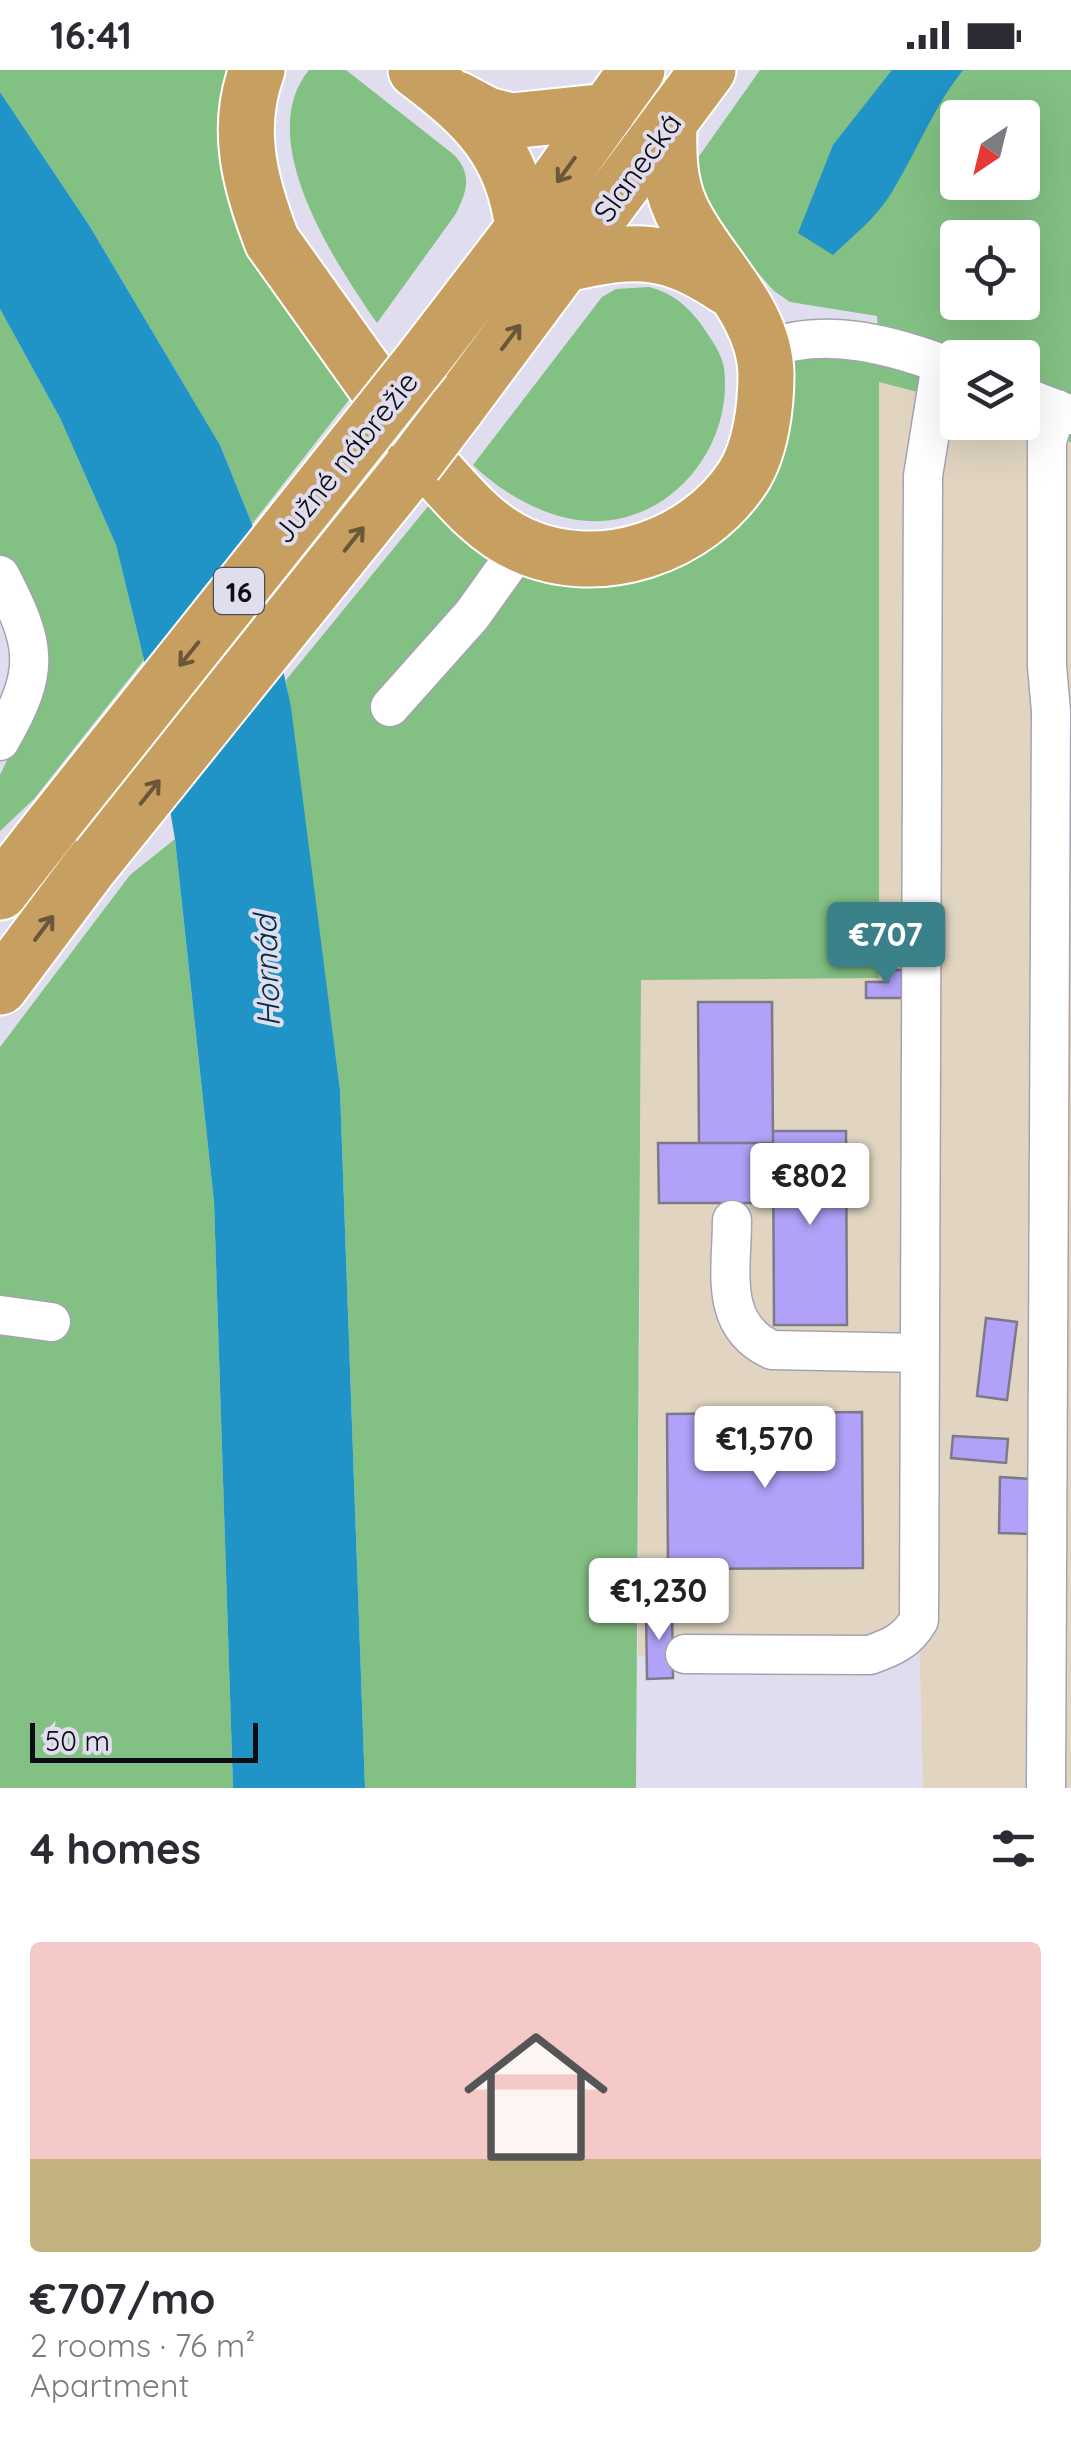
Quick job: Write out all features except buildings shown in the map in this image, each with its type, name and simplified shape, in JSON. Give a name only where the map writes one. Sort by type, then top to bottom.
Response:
[{"type":"highway","points":[[257,70],[244,120],[246,154],[256,200],[272,241],[436,471],[464,503],[490,526],[522,545],[562,556],[632,555],[679,537],[714,512],[744,475],[756,442],[765,402],[764,350],[752,318],[686,220],[668,164],[668,126]]},
{"type":"highway","name":"Slanecká","points":[[566,264],[708,70]]},
{"type":"highway","points":[[432,82],[487,115],[512,120],[623,90]]},
{"type":"highway","points":[[432,82],[478,121],[503,154],[520,205],[523,229]]},
{"type":"highway","name":"Južné nábrežie","points":[[2,886],[424,358],[623,90]]},
{"type":"highway","points":[[566,264],[620,251],[649,253],[682,261],[734,292]]},
{"type":"highway","name":"Južné nábrežie","points":[[0,987],[89,868],[456,409],[566,264]]},
{"type":"street","points":[[764,350],[788,340],[817,337],[867,343],[940,364]]},
{"type":"street","points":[[685,1654],[870,1655],[897,1645],[911,1633],[918,1620],[923,476],[940,405]]},
{"type":"street","points":[[1046,1788],[1061,711],[1047,666],[1050,407]]},
{"type":"street","points":[[390,706],[472,615],[522,545]]},
{"type":"street","points":[[0,576],[30,642],[30,665],[24,691],[0,741]]},
{"type":"street","points":[[732,1220],[732,1304],[737,1322],[754,1341],[772,1350],[920,1353]]},
{"type":"street","points":[[0,1315],[52,1322]]},
{"type":"shaded area","points":[[879,381],[940,397],[940,440],[1040,440],[1040,431],[1071,442],[1071,1788],[923,1788],[919,1623],[870,1655],[638,1656],[641,979],[879,977]]},
{"type":"green space","points":[[0,70],[257,70],[244,120],[366,378],[252,524],[220,445],[89,225],[0,92]]},
{"type":"green space","points":[[309,70],[346,70],[453,154],[466,176],[463,199],[455,215],[377,323],[322,235],[295,165],[290,130],[294,98]]},
{"type":"green space","points":[[760,70],[1071,70],[1071,442],[1040,431],[1040,340],[940,340],[940,398],[879,382],[879,978],[641,980],[636,1788],[365,1788],[340,1090],[286,680],[448,482],[561,556],[713,512],[764,350],[879,345],[877,316],[790,302],[774,291],[714,223],[690,169]]},
{"type":"green space","points":[[649,287],[673,297],[692,313],[723,363],[724,397],[719,426],[691,476],[646,510],[618,519],[589,521],[557,515],[526,503],[473,465],[602,297],[616,289]]},
{"type":"green space","points":[[0,309],[60,418],[116,545],[144,660],[34,799],[0,831],[0,775],[25,723],[0,575]]},
{"type":"green space","points":[[175,839],[214,1202],[233,1788],[0,1788],[0,1047],[130,875]]},
{"type":"water","points":[[892,70],[963,70],[940,100],[886,201],[833,255],[798,233],[833,145]]},
{"type":"water","name":"Hornád","points":[[0,92],[89,225],[220,445],[252,524],[291,707],[340,1090],[365,1788],[233,1788],[214,1202],[175,839],[144,660],[116,545],[60,418],[0,309]]}]
